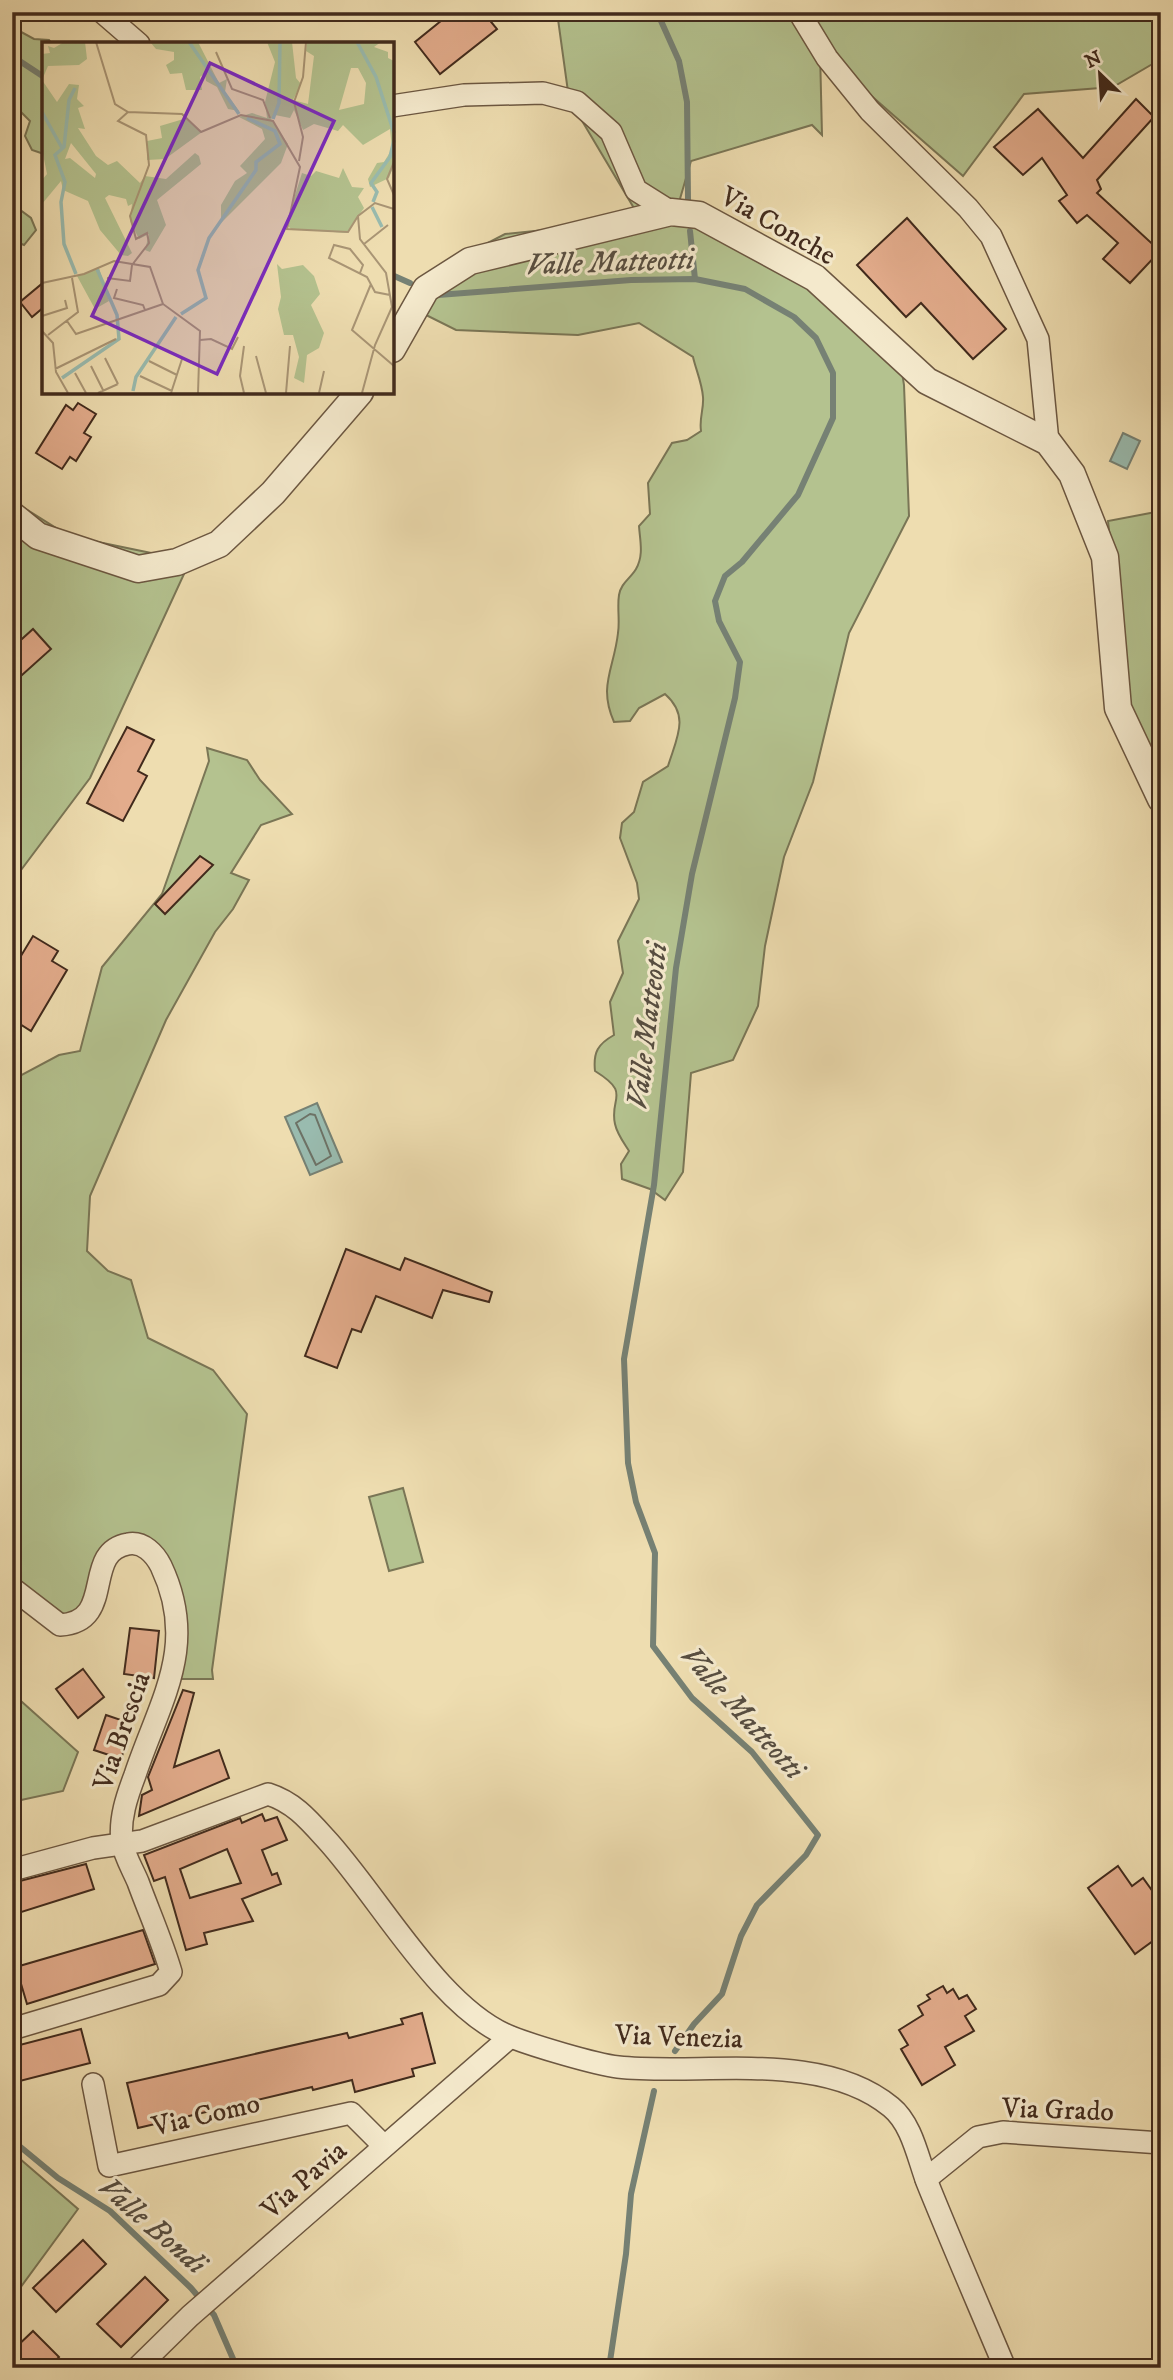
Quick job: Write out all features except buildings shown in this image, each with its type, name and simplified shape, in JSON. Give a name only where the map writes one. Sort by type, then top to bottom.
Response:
[{"type":"street","points":[[102,12],[137,42]]},
{"type":"street","points":[[799,12],[827,58],[870,111],[968,208],[991,236],[1038,339],[1048,442]]},
{"type":"street","points":[[394,106],[464,95],[543,93],[577,102],[611,132],[636,190],[671,212]]},
{"type":"street","name":"Via Conche","points":[[394,345],[426,289],[470,261],[671,212],[699,215],[815,278],[927,381],[1048,442],[1072,474],[1105,557],[1118,708],[1161,799]]},
{"type":"street","points":[[12,515],[38,536],[138,569],[177,562],[219,544],[273,493],[358,394]]},
{"type":"street","name":"Via Brescia","points":[[12,1588],[60,1625],[84,1619],[92,1608],[99,1575],[111,1553],[128,1544],[143,1546],[156,1556],[167,1580],[177,1611],[173,1679],[124,1804],[122,1843]]},
{"type":"street","name":"Via Venezia","points":[[12,1871],[122,1843],[142,1841],[250,1798],[268,1794],[286,1800],[302,1812],[354,1868],[438,1983],[478,2018],[510,2037],[617,2067],[783,2070],[851,2083],[892,2108],[915,2144],[926,2179],[1005,2368]]},
{"type":"street","points":[[12,2029],[159,1986],[171,1972],[122,1843]]},
{"type":"street","name":"Via Pavia","points":[[137,2368],[191,2316],[510,2037]]},
{"type":"street","name":"Via Como","points":[[93,2084],[109,2165],[351,2113],[384,2147]]},
{"type":"street","name":"Via Grado","points":[[926,2179],[978,2137],[1003,2132],[1161,2143]]},
{"type":"green space","points":[[557,12],[1161,12],[1161,59],[1113,87],[1024,94],[963,176],[820,51],[822,135],[812,125],[691,161],[675,216],[705,216],[897,341],[904,385],[909,516],[849,633],[813,782],[784,857],[765,946],[758,1006],[733,1060],[691,1073],[683,1172],[665,1200],[650,1189],[622,1179],[621,1164],[629,1151],[615,1124],[616,1091],[613,1085],[595,1071],[595,1064],[598,1049],[614,1035],[610,1002],[623,973],[618,941],[639,899],[637,883],[620,838],[622,823],[634,812],[643,782],[668,766],[678,736],[679,719],[673,702],[665,694],[639,708],[630,721],[614,722],[609,709],[607,688],[618,633],[619,595],[638,564],[641,548],[639,526],[650,514],[648,483],[672,443],[687,440],[701,431],[703,401],[700,382],[693,357],[639,323],[578,335],[456,330],[422,313],[447,264],[505,234],[641,220],[569,99]]},
{"type":"green space","points":[[12,27],[34,39],[50,42],[42,42],[42,153],[32,150],[25,136],[30,121],[12,103]]},
{"type":"green space","points":[[12,178],[21,194],[19,209],[31,218],[36,230],[24,245],[12,240]]},
{"type":"green space","points":[[21,506],[69,536],[190,561],[90,778],[12,882],[12,514]]},
{"type":"green space","points":[[1161,511],[1161,810],[1128,704],[1108,521]]},
{"type":"green space","points":[[207,748],[247,760],[260,780],[292,814],[261,825],[231,873],[249,880],[233,909],[215,932],[166,1020],[90,1196],[87,1251],[108,1271],[131,1280],[148,1338],[213,1370],[247,1414],[212,1670],[213,1679],[173,1679],[167,1580],[128,1544],[72,1624],[12,1588],[12,1080],[59,1055],[80,1051],[102,967],[162,894],[209,761]]},
{"type":"green space","points":[[403,1488],[423,1562],[389,1571],[369,1497]]},
{"type":"green space","points":[[12,1693],[78,1752],[63,1791],[12,1802]]},
{"type":"green space","points":[[12,2152],[78,2209],[12,2299]]},
{"type":"water","points":[[1123,433],[1140,441],[1127,469],[1110,461]]},
{"type":"water","points":[[317,1103],[342,1162],[310,1175],[285,1117]]},
{"type":"waterway","points":[[657,12],[679,61],[687,102],[688,200]]},
{"type":"waterway","name":"Valle Matteotti","points":[[12,56],[42,76]]},
{"type":"waterway","points":[[690,231],[695,279]]},
{"type":"waterway","name":"Valle Matteotti","points":[[394,276],[410,283]]},
{"type":"waterway","name":"Valle Matteotti","points":[[438,295],[631,280],[695,279],[745,289],[794,317],[816,338],[833,373],[833,418],[798,495],[742,562],[725,576],[715,601],[719,621],[740,662],[735,698],[692,874],[676,968],[654,1185],[624,1359],[628,1463],[636,1502],[655,1553],[653,1646],[692,1698],[752,1752],[818,1835],[806,1855],[757,1905],[741,1936],[722,1994],[694,2024],[675,2051]]},
{"type":"waterway","name":"Valle Matteotti","points":[[609,2368],[626,2254],[631,2194],[654,2091]]},
{"type":"waterway","name":"Valle Bondi","points":[[12,2140],[58,2178],[110,2211],[191,2288],[214,2315],[237,2368]]}]
